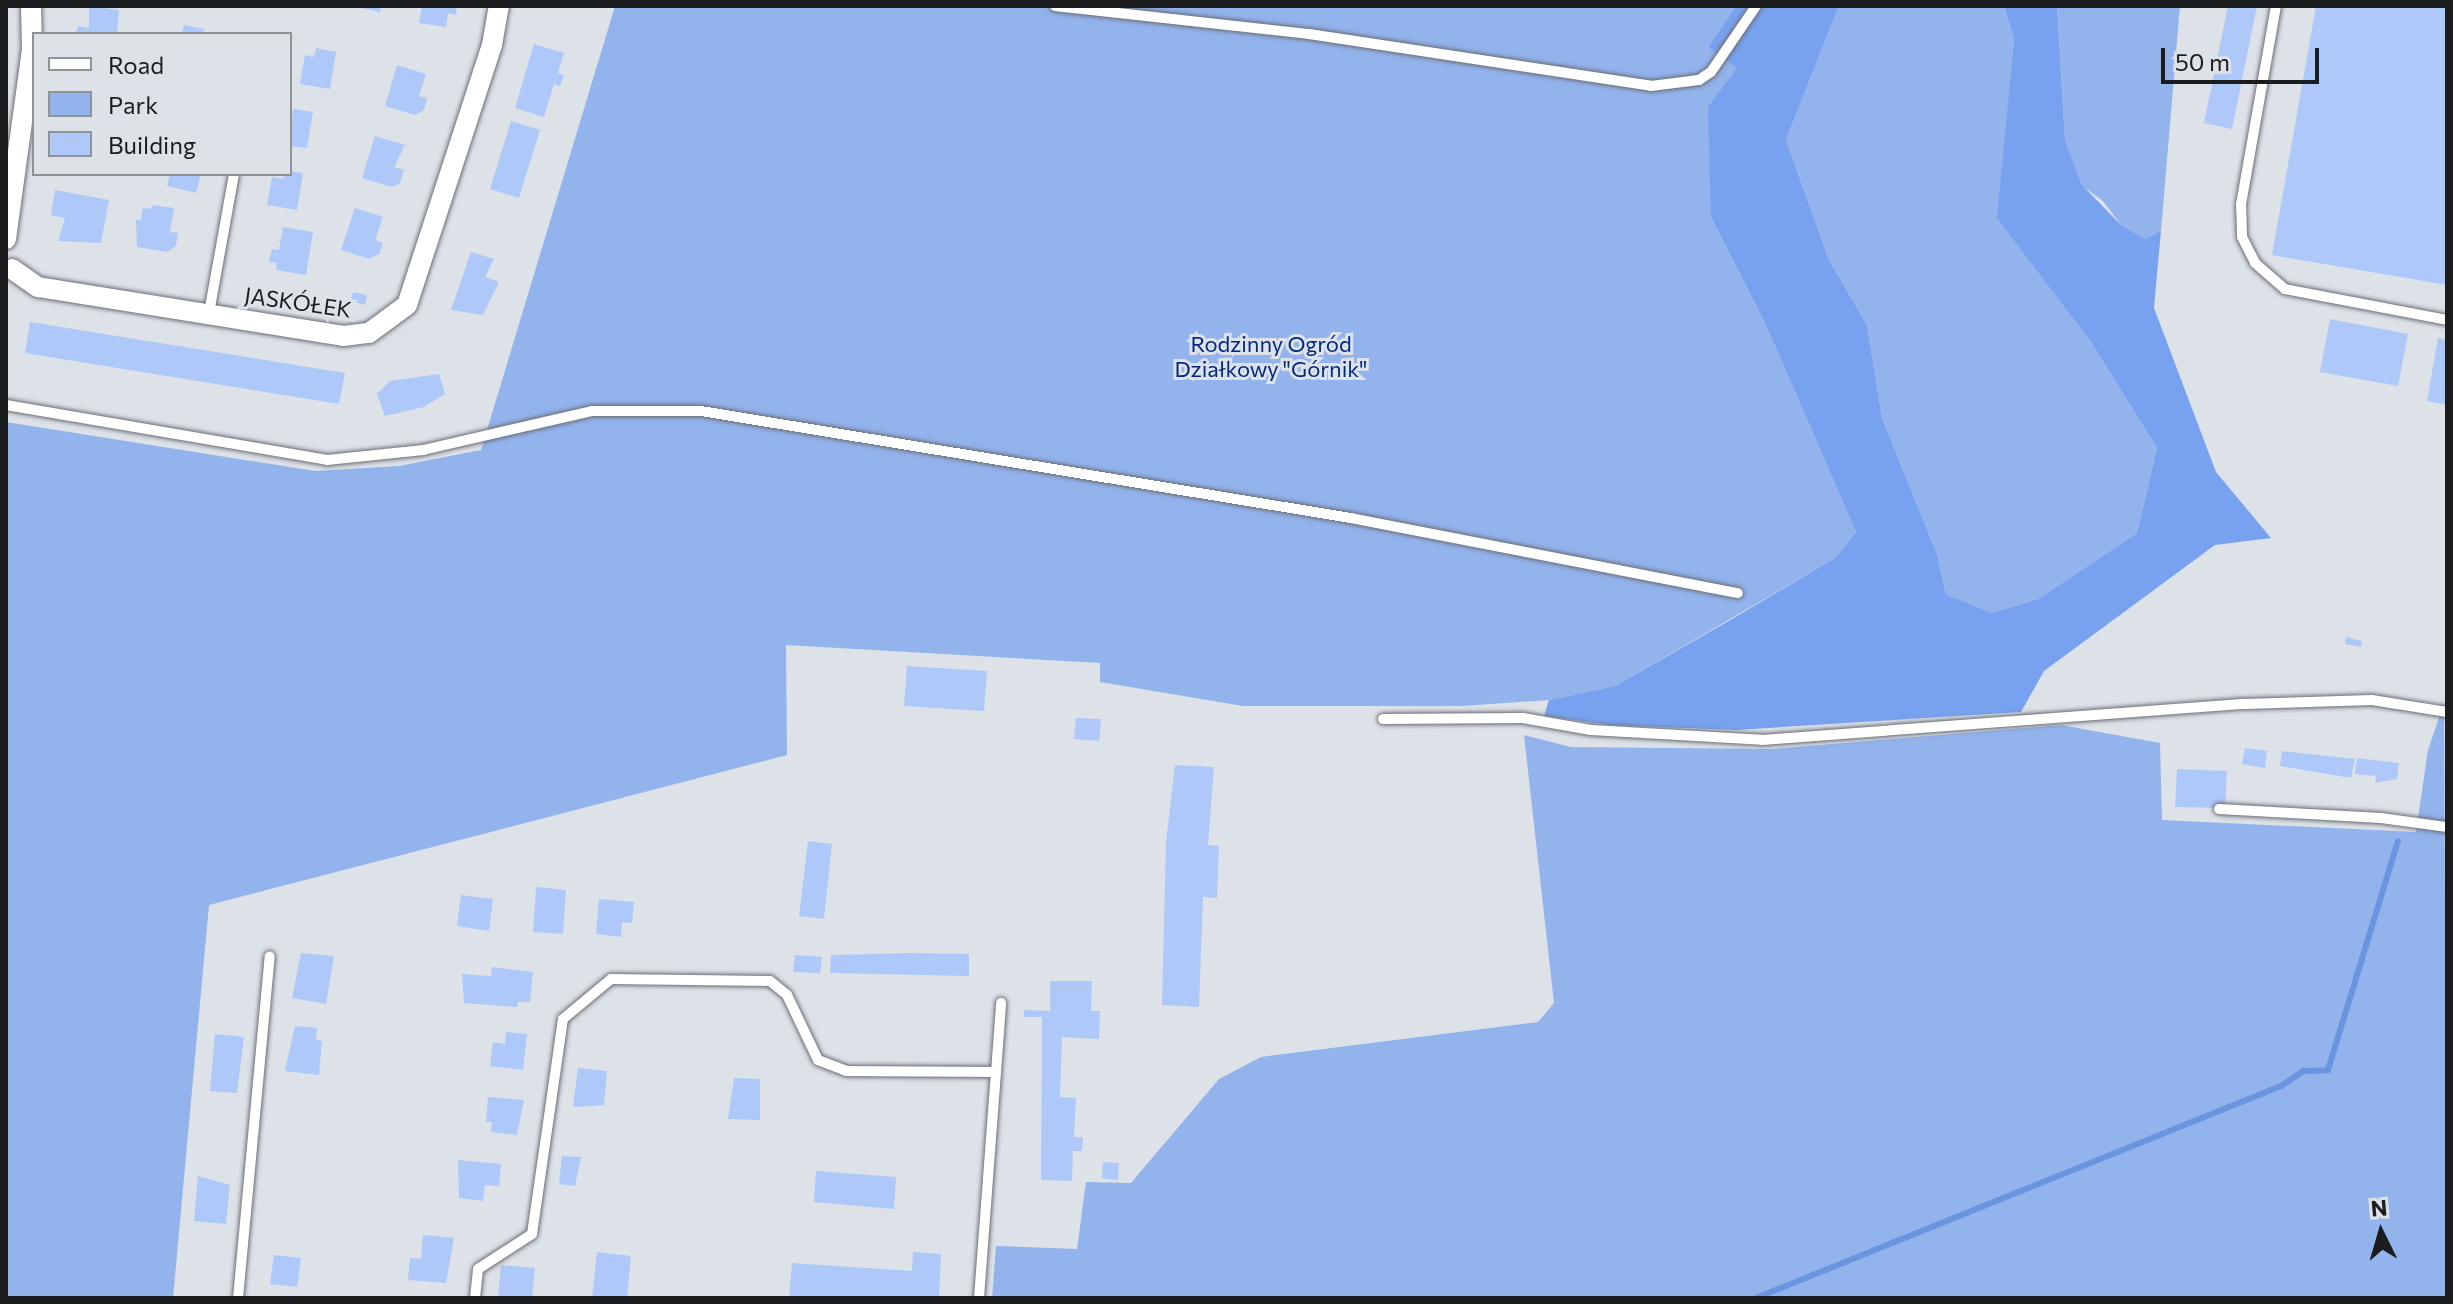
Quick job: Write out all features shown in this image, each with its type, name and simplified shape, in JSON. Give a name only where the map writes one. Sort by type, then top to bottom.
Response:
[{"type":"street","points":[[6,239],[32,49],[31,6]]},
{"type":"street","name":"JASKÓŁEK","points":[[8,266],[38,287],[343,336],[369,333],[407,305],[492,45],[499,6]]},
{"type":"lane","points":[[1055,6],[1220,22],[1651,86],[1699,80],[1711,72],[1756,6]]},
{"type":"lane","points":[[2276,6],[2241,204],[2242,237],[2255,263],[2285,289],[2447,320]]},
{"type":"lane","points":[[209,313],[234,176]]},
{"type":"lane","points":[[6,405],[327,460],[423,450],[592,411],[701,411],[1351,518],[1738,593]]},
{"type":"lane","points":[[1383,719],[1523,718],[1591,730],[1762,740],[2245,704],[2372,700],[2447,712]]},
{"type":"lane","points":[[2219,809],[2381,818],[2447,827]]},
{"type":"lane","points":[[238,1298],[270,956]]},
{"type":"lane","points":[[475,1298],[478,1269],[532,1234],[563,1019],[611,979],[770,981],[787,995],[818,1060],[846,1071],[996,1072]]},
{"type":"lane","points":[[979,1298],[1001,1003]]},
{"type":"green space","name":"Rodzinny Ogród Działkowy \"Górnik\"","points":[[615,6],[1736,6],[1708,47],[1737,67],[1711,217],[1765,323],[1856,532],[1835,558],[1615,686],[1549,700],[1462,706],[1243,706],[1100,682],[1100,663],[786,645],[787,755],[209,905],[173,1298],[6,1298],[6,422],[315,471],[399,466],[481,450]]},
{"type":"green space","points":[[1839,6],[2004,6],[2014,39],[1998,218],[2091,342],[2157,448],[2137,533],[2038,599],[1992,613],[1946,594],[1937,554],[1882,418],[1867,325],[1829,260],[1786,140]]},
{"type":"green space","points":[[2057,6],[2180,6],[2161,231],[2145,239],[2121,225],[2103,201],[2081,185],[2065,140]]},
{"type":"green space","points":[[2444,703],[2447,1298],[992,1298],[996,1246],[1077,1249],[1086,1182],[1131,1183],[1219,1079],[1261,1057],[1538,1022],[1554,1003],[1524,735],[1571,747],[1772,749],[2061,725],[2160,743],[2162,820],[2416,832],[2428,750]]},
{"type":"shaded area","points":[[1736,6],[1839,6],[1786,140],[1829,260],[1867,325],[1882,418],[1937,554],[1946,594],[1992,613],[2038,599],[2137,533],[2157,448],[2091,342],[1997,218],[2014,39],[2004,6],[2057,6],[2065,140],[2081,184],[2121,225],[2145,239],[2161,231],[2154,308],[2216,472],[2271,538],[2215,545],[2044,671],[2021,712],[1736,730],[1610,725],[1544,716],[1549,700],[1615,686],[1732,619],[1835,558],[1856,532],[1765,323],[1711,217],[1708,107],[1737,68],[1708,47]]},
{"type":"building","points":[[89,6],[119,10],[117,32],[76,32],[78,26],[89,28]]},
{"type":"building","points":[[352,6],[381,6],[380,12]]},
{"type":"building","points":[[422,6],[457,6],[456,15],[448,13],[446,27],[419,23]]},
{"type":"building","points":[[2228,6],[2257,6],[2232,129],[2204,123]]},
{"type":"building","points":[[2316,6],[2447,6],[2447,285],[2272,255]]},
{"type":"building","points":[[184,25],[204,29],[203,32],[182,32]]},
{"type":"building","points":[[534,44],[564,53],[558,73],[564,75],[560,86],[554,84],[544,117],[515,108]]},
{"type":"building","points":[[316,48],[336,52],[330,89],[300,84],[305,55],[314,57]]},
{"type":"building","points":[[397,65],[426,74],[419,96],[427,98],[424,110],[415,115],[385,106]]},
{"type":"building","points":[[293,109],[313,112],[307,148],[292,146]]},
{"type":"building","points":[[511,121],[540,130],[519,198],[490,189]]},
{"type":"building","points":[[375,136],[405,145],[394,167],[404,170],[400,183],[392,187],[362,178]]},
{"type":"building","points":[[292,171],[303,173],[297,210],[267,205],[272,177],[282,179],[292,176]]},
{"type":"building","points":[[170,176],[200,176],[196,193],[167,186]]},
{"type":"building","points":[[55,190],[109,200],[101,243],[58,241],[65,218],[51,215]]},
{"type":"building","points":[[152,205],[174,208],[170,232],[178,233],[176,246],[167,252],[137,247],[136,220],[141,220],[143,208],[151,209]]},
{"type":"building","points":[[355,208],[383,217],[375,240],[383,243],[379,254],[369,259],[341,250]]},
{"type":"building","points":[[283,227],[313,232],[306,275],[276,270],[277,263],[269,262],[272,249],[279,250]]},
{"type":"building","points":[[471,252],[494,259],[485,277],[499,282],[483,315],[451,310]]},
{"type":"building","points":[[353,292],[367,295],[365,305],[351,301]]},
{"type":"building","points":[[2330,319],[2408,334],[2398,386],[2320,372]]},
{"type":"building","points":[[30,322],[345,373],[339,404],[25,353]]},
{"type":"building","points":[[2438,338],[2447,340],[2447,405],[2427,401]]},
{"type":"building","points":[[439,374],[445,394],[424,407],[385,416],[377,394],[390,381]]},
{"type":"building","points":[[2346,637],[2362,641],[2361,647],[2345,644]]},
{"type":"building","points":[[907,666],[987,671],[984,711],[904,706]]},
{"type":"building","points":[[1076,718],[1101,719],[1099,741],[1074,739]]},
{"type":"building","points":[[2245,748],[2267,751],[2265,768],[2242,764]]},
{"type":"building","points":[[2282,751],[2355,759],[2351,778],[2280,766]]},
{"type":"building","points":[[2357,758],[2399,763],[2397,779],[2375,783],[2376,776],[2355,774]]},
{"type":"building","points":[[1175,765],[1214,767],[1208,845],[1219,846],[1217,898],[1203,897],[1199,1007],[1162,1005],[1166,842]]},
{"type":"building","points":[[2177,769],[2227,771],[2225,808],[2175,807]]},
{"type":"building","points":[[808,841],[832,844],[824,919],[799,916]]},
{"type":"building","points":[[536,887],[566,890],[563,934],[533,932]]},
{"type":"building","points":[[461,895],[493,899],[489,931],[457,926]]},
{"type":"building","points":[[599,899],[634,902],[632,923],[622,922],[621,937],[596,934]]},
{"type":"building","points":[[301,953],[334,956],[326,1004],[292,998]]},
{"type":"building","points":[[969,954],[969,976],[830,973],[831,955]]},
{"type":"building","points":[[795,955],[822,957],[820,973],[793,972]]},
{"type":"building","points":[[492,967],[533,972],[530,1002],[518,1002],[517,1007],[464,1003],[462,974],[491,976]]},
{"type":"building","points":[[1050,981],[1092,981],[1091,1011],[1100,1011],[1099,1039],[1062,1037],[1060,1097],[1076,1098],[1074,1137],[1083,1137],[1082,1151],[1073,1151],[1072,1181],[1041,1180],[1042,1017],[1024,1017],[1024,1010],[1050,1011]]},
{"type":"building","points":[[295,1026],[317,1028],[316,1040],[322,1041],[319,1075],[285,1071]]},
{"type":"building","points":[[506,1032],[527,1034],[523,1070],[490,1066],[493,1042],[505,1044]]},
{"type":"building","points":[[215,1034],[244,1037],[237,1093],[210,1091]]},
{"type":"building","points":[[578,1068],[607,1071],[604,1105],[573,1107]]},
{"type":"building","points":[[734,1078],[760,1079],[760,1120],[728,1119]]},
{"type":"building","points":[[488,1097],[524,1100],[517,1135],[491,1132],[492,1122],[486,1122]]},
{"type":"building","points":[[562,1156],[581,1157],[575,1186],[559,1184]]},
{"type":"building","points":[[458,1160],[501,1164],[499,1186],[485,1185],[483,1201],[459,1198]]},
{"type":"building","points":[[1103,1162],[1119,1163],[1118,1180],[1102,1178]]},
{"type":"building","points":[[816,1171],[896,1177],[894,1209],[814,1202]]},
{"type":"building","points":[[198,1176],[230,1185],[226,1224],[194,1221]]},
{"type":"building","points":[[423,1235],[454,1238],[446,1283],[408,1280],[410,1258],[421,1259]]},
{"type":"building","points":[[597,1252],[631,1256],[627,1298],[592,1298]]},
{"type":"building","points":[[913,1252],[941,1254],[939,1298],[789,1298],[792,1263],[912,1271]]},
{"type":"building","points":[[274,1255],[301,1258],[297,1287],[270,1284]]},
{"type":"building","points":[[501,1265],[535,1268],[532,1298],[498,1298]]},
{"type":"waterway","points":[[1756,1298],[2281,1086],[2303,1071],[2328,1070],[2398,841]]}]
